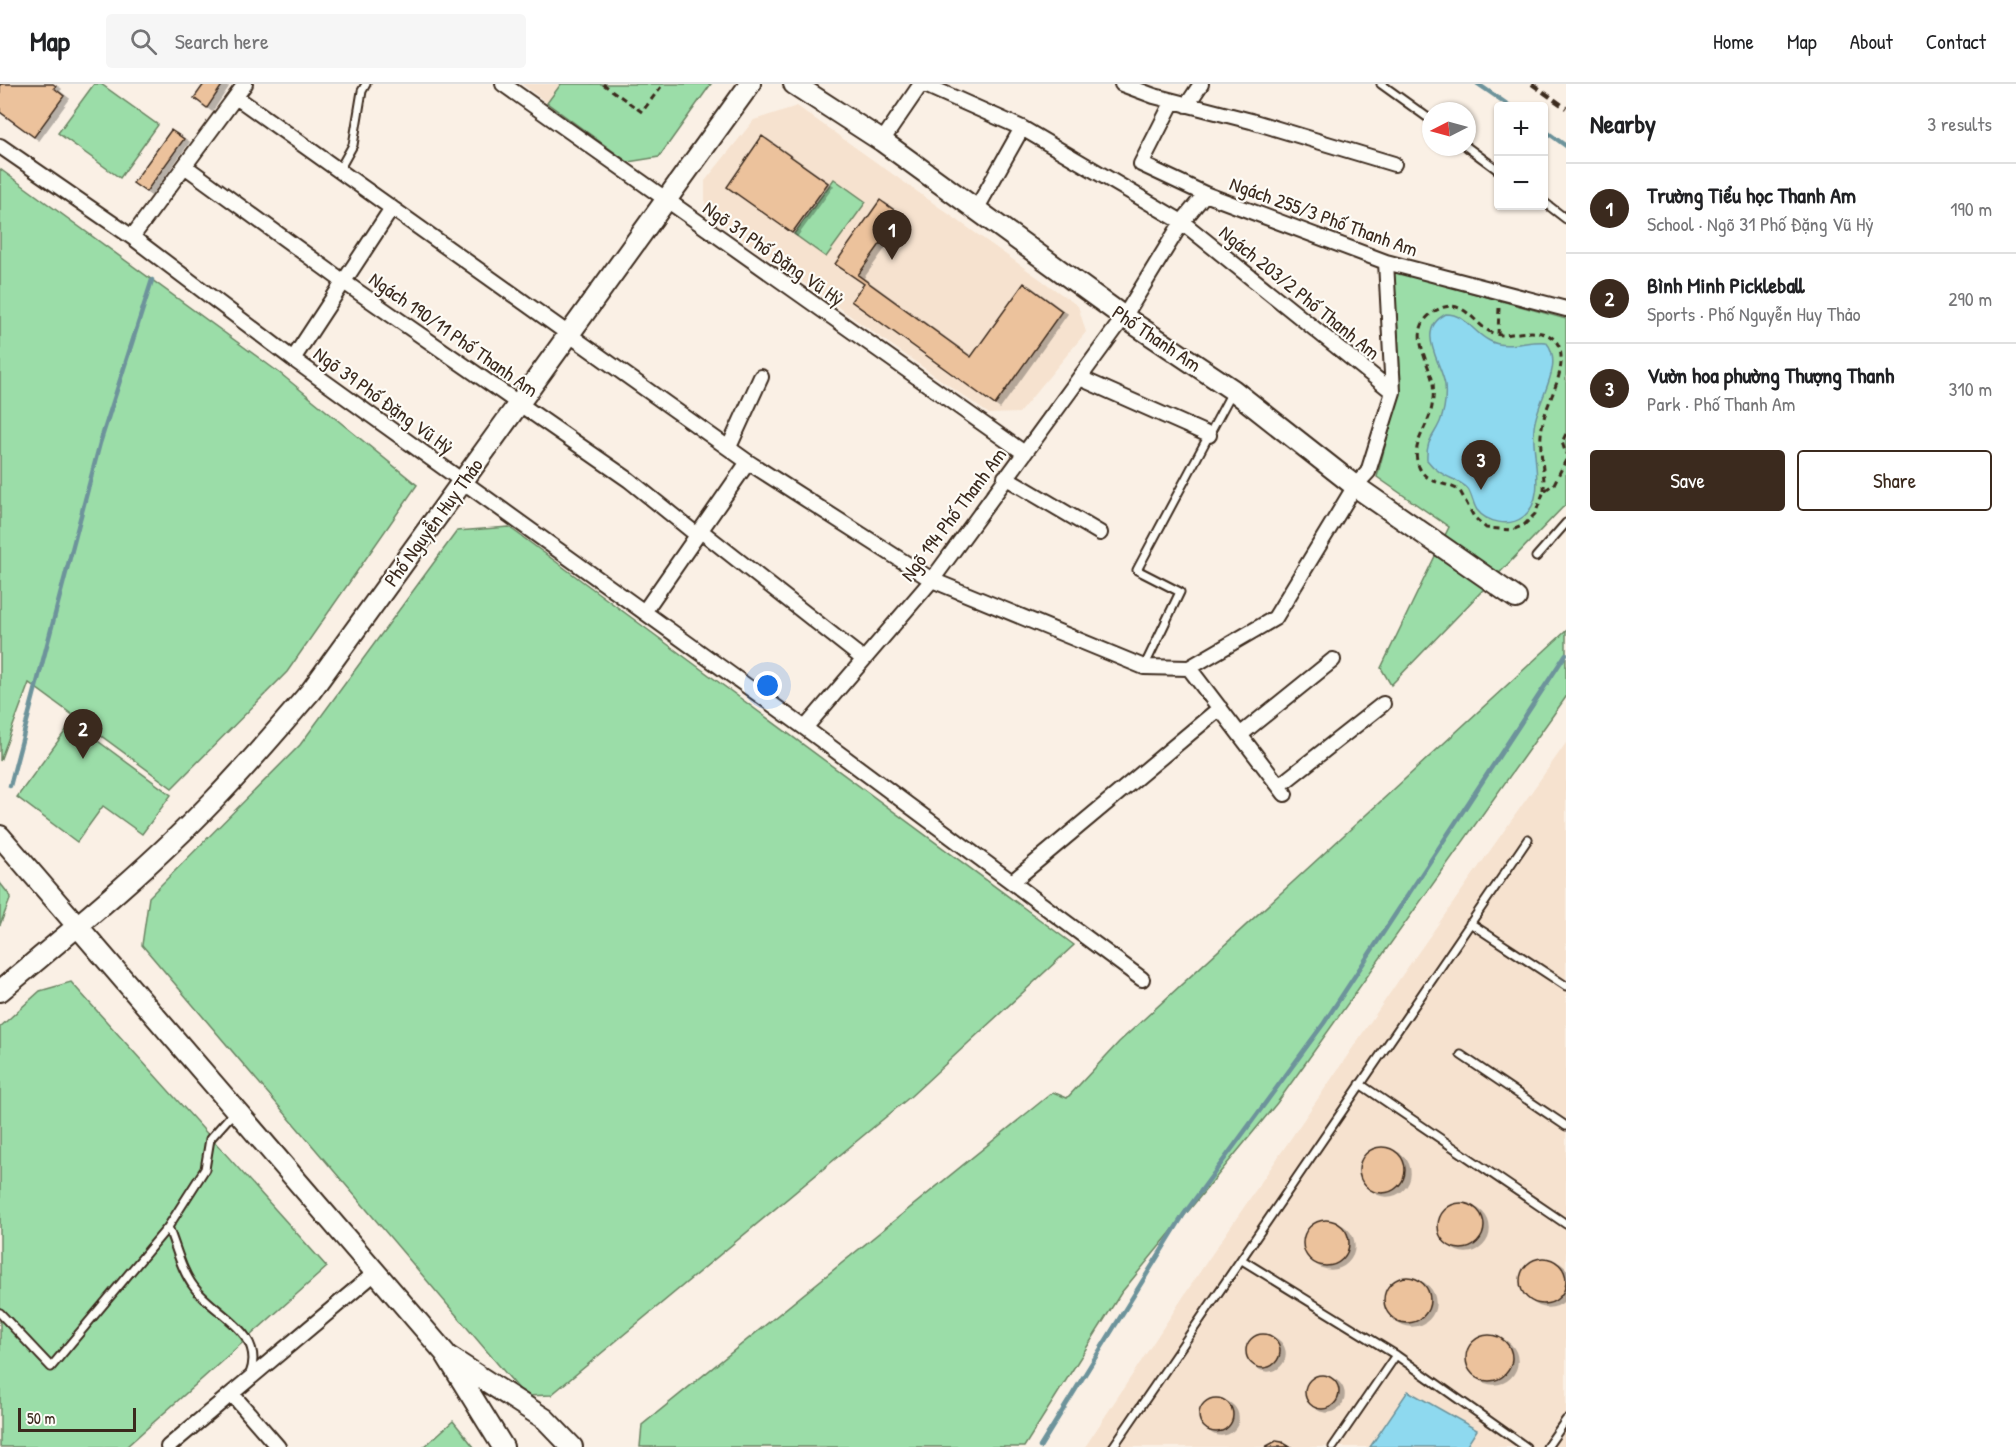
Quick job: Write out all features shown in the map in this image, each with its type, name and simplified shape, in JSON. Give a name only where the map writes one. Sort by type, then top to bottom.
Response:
[{"type":"street","points":[[132,237],[186,167],[245,84]]},
{"type":"street","name":"Ngõ 31 Phố Đặng Vũ Hỷ","points":[[503,84],[665,201],[1023,452]]},
{"type":"street","name":"Phố Nguyễn Huy Thảo","points":[[0,991],[78,927],[183,831],[242,771],[311,691],[750,84]]},
{"type":"street","name":"Phố Thanh Am","points":[[794,84],[882,141],[1124,317],[1233,390],[1355,486],[1516,598]]},
{"type":"street","points":[[882,141],[922,84]]},
{"type":"street","name":"Ngách 203/2 Phố Thanh Am","points":[[922,84],[1022,128],[1182,222],[1393,392]]},
{"type":"street","points":[[1122,84],[1180,103],[1394,164]]},
{"type":"street","points":[[1180,103],[1201,84]]},
{"type":"street","points":[[236,97],[748,462],[932,580],[1144,667],[1189,668],[1275,618],[1355,486],[1368,472],[1393,392],[1386,262]]},
{"type":"street","name":"Ngách 255/3 Phố Thanh Am","points":[[1180,103],[1141,164],[1205,194],[1386,262],[1566,309]]},
{"type":"street","points":[[977,208],[1022,128]]},
{"type":"street","name":"Ngõ 39 Phố Đặng Vũ Hỷ","points":[[0,146],[132,237],[293,359],[805,728],[1142,980]]},
{"type":"street","name":"Ngách 190/11 Phố Thanh Am","points":[[186,167],[344,282],[629,480],[862,658]]},
{"type":"street","name":"Ngõ 194 Phố Thanh Am","points":[[805,728],[862,658],[932,580],[1023,452],[1124,317],[1182,222],[1205,194]]},
{"type":"street","points":[[293,359],[392,208]]},
{"type":"street","points":[[729,447],[761,377]]},
{"type":"street","points":[[1080,378],[1209,435]]},
{"type":"street","points":[[644,612],[748,462]]},
{"type":"street","points":[[1005,477],[1100,533]]},
{"type":"street","points":[[1240,735],[1333,660]]},
{"type":"street","points":[[1189,668],[1282,790],[1383,704]]},
{"type":"street","points":[[1012,882],[1220,708]]},
{"type":"street","points":[[0,836],[445,1353],[503,1447]]},
{"type":"street","points":[[168,1447],[375,1273]]},
{"type":"street","points":[[445,1353],[545,1419],[572,1447]]},
{"type":"street","points":[[232,1394],[278,1447]]},
{"type":"lane","points":[[339,170],[354,145],[366,84]]},
{"type":"lane","points":[[1381,84],[1422,114]]},
{"type":"lane","points":[[1476,154],[1494,167]]},
{"type":"lane","points":[[1548,205],[1566,219]]},
{"type":"lane","points":[[1144,667],[1180,592],[1137,570],[1233,390]]},
{"type":"lane","points":[[1536,557],[1566,523]]},
{"type":"lane","points":[[1113,1447],[1528,839]]},
{"type":"lane","points":[[1470,923],[1566,986]]},
{"type":"lane","points":[[1461,1055],[1566,1126]]},
{"type":"lane","points":[[1359,1084],[1566,1224]]},
{"type":"lane","points":[[0,1313],[51,1367],[168,1227],[205,1169],[210,1138],[236,1110]]},
{"type":"lane","points":[[168,1227],[195,1289],[234,1323],[252,1347],[254,1356],[248,1380]]},
{"type":"lane","points":[[1242,1260],[1396,1355],[1526,1447]]},
{"type":"lane","points":[[1333,1447],[1396,1355]]},
{"type":"lane","points":[[1547,1447],[1566,1420]]},
{"type":"path","points":[[603,84],[642,112],[663,84]]},
{"type":"path","points":[[1498,335],[1502,292]]},
{"type":"path","points":[[1457,306],[1467,311],[1489,332],[1498,335],[1528,331],[1548,336],[1560,348],[1564,374],[1548,403],[1542,428],[1544,491],[1535,514],[1524,525],[1500,531],[1486,528],[1474,517],[1460,491],[1431,481],[1418,464],[1418,441],[1431,410],[1433,398],[1433,384],[1420,344],[1425,323],[1439,309],[1457,306]]},
{"type":"path","points":[[1566,434],[1563,442],[1566,454]]},
{"type":"path","points":[[1544,491],[1554,484],[1566,460]]},
{"type":"shaded area","points":[[522,84],[560,84],[547,103]]},
{"type":"shaded area","points":[[797,106],[1078,306],[1086,332],[1019,413],[989,414],[705,213],[705,181],[754,120]]},
{"type":"shaded area","points":[[1566,743],[1566,1447],[1085,1447],[1193,1282],[1403,974]]},
{"type":"green space","points":[[94,84],[101,84],[158,125],[120,178],[58,133]]},
{"type":"green space","points":[[561,84],[711,84],[659,157],[628,162],[547,103]]},
{"type":"green space","points":[[0,169],[281,374],[417,485],[287,672],[172,788],[29,683],[0,761]]},
{"type":"green space","points":[[834,179],[866,202],[826,257],[794,234]]},
{"type":"green space","points":[[1394,271],[1566,319],[1566,504],[1391,685],[1381,668],[1449,527],[1377,477],[1401,384]]},
{"type":"green space","points":[[509,527],[1074,945],[911,1096],[551,1395],[525,1396],[142,945],[149,897],[300,745],[457,531]]},
{"type":"green space","points":[[1566,631],[1566,697],[1277,1103],[1121,1293],[1024,1447],[640,1447],[642,1425],[1053,1092],[1067,1098],[1119,1042]]},
{"type":"green space","points":[[72,722],[171,795],[142,834],[103,806],[77,842],[17,797]]},
{"type":"green space","points":[[0,883],[11,897],[0,925]]},
{"type":"green space","points":[[71,982],[327,1267],[126,1447],[0,1447],[0,1027],[40,991]]},
{"type":"green space","points":[[453,1421],[474,1447],[424,1447]]},
{"type":"water","points":[[1446,314],[1464,320],[1484,338],[1496,344],[1546,342],[1551,351],[1552,372],[1534,428],[1537,475],[1535,499],[1531,509],[1523,517],[1512,522],[1493,521],[1481,514],[1464,485],[1438,471],[1427,460],[1429,443],[1442,417],[1445,399],[1443,376],[1432,347],[1432,329],[1437,321]]},
{"type":"water","points":[[1408,1391],[1477,1430],[1466,1447],[1370,1447]]},
{"type":"building","points":[[0,84],[53,84],[56,86],[54,88],[64,96],[34,137],[0,112]]},
{"type":"building","points":[[204,84],[223,84],[207,108],[194,98]]},
{"type":"building","points":[[171,130],[184,139],[146,192],[133,183]]},
{"type":"building","points":[[762,136],[828,183],[792,233],[727,187]]},
{"type":"building","points":[[880,200],[901,215],[858,275],[971,357],[1024,283],[1062,311],[995,405],[851,301],[864,284],[835,264]]},
{"type":"building","points":[[1382,1147],[1391,1148],[1398,1154],[1404,1161],[1404,1179],[1398,1186],[1391,1192],[1382,1193],[1373,1192],[1366,1186],[1360,1179],[1359,1170],[1360,1161],[1366,1154],[1373,1148]]},
{"type":"building","points":[[1461,1203],[1470,1204],[1477,1210],[1483,1217],[1483,1235],[1477,1242],[1470,1248],[1461,1249],[1452,1248],[1445,1242],[1439,1235],[1438,1226],[1439,1217],[1445,1210],[1452,1204]]},
{"type":"building","points":[[1326,1220],[1335,1221],[1342,1227],[1348,1234],[1348,1252],[1342,1259],[1335,1265],[1326,1266],[1317,1265],[1310,1259],[1304,1252],[1303,1243],[1304,1234],[1310,1227],[1317,1221]]},
{"type":"building","points":[[1543,1258],[1552,1259],[1559,1265],[1565,1272],[1565,1290],[1559,1297],[1552,1303],[1543,1304],[1534,1303],[1527,1297],[1521,1290],[1520,1281],[1521,1272],[1527,1265],[1534,1259]]},
{"type":"building","points":[[1407,1277],[1416,1278],[1423,1284],[1429,1291],[1429,1309],[1423,1316],[1416,1322],[1407,1323],[1398,1322],[1391,1316],[1385,1309],[1384,1300],[1385,1291],[1391,1284],[1398,1278]]},
{"type":"building","points":[[1263,1334],[1275,1339],[1280,1351],[1275,1363],[1263,1368],[1251,1363],[1246,1351],[1251,1339]]},
{"type":"building","points":[[1489,1335],[1498,1336],[1505,1342],[1511,1349],[1511,1367],[1505,1374],[1498,1380],[1489,1381],[1480,1380],[1473,1374],[1467,1367],[1466,1358],[1467,1349],[1473,1342],[1480,1336]]},
{"type":"building","points":[[1322,1375],[1334,1380],[1339,1392],[1334,1404],[1322,1409],[1310,1404],[1305,1392],[1310,1380]]},
{"type":"building","points":[[1216,1398],[1228,1403],[1233,1415],[1228,1427],[1216,1432],[1204,1427],[1199,1415],[1204,1403]]},
{"type":"building","points":[[1276,1441],[1282,1442],[1290,1447],[1265,1447]]},
{"type":"waterway","points":[[1478,84],[1504,102]]},
{"type":"waterway","points":[[1548,133],[1566,146]]},
{"type":"waterway","points":[[10,786],[100,443],[152,280]]},
{"type":"waterway","points":[[1040,1447],[1184,1214],[1324,1023],[1566,654]]},
{"type":"railway","points":[[1532,84],[1566,108]]},
{"type":"place","name":"Trường Tiểu học Thanh Am","points":[[892,260]]},
{"type":"place","name":"Vườn hoa phường Thượng Thanh","points":[[1481,490]]},
{"type":"place","name":"Bình Minh Pickleball","points":[[83,759]]}]
